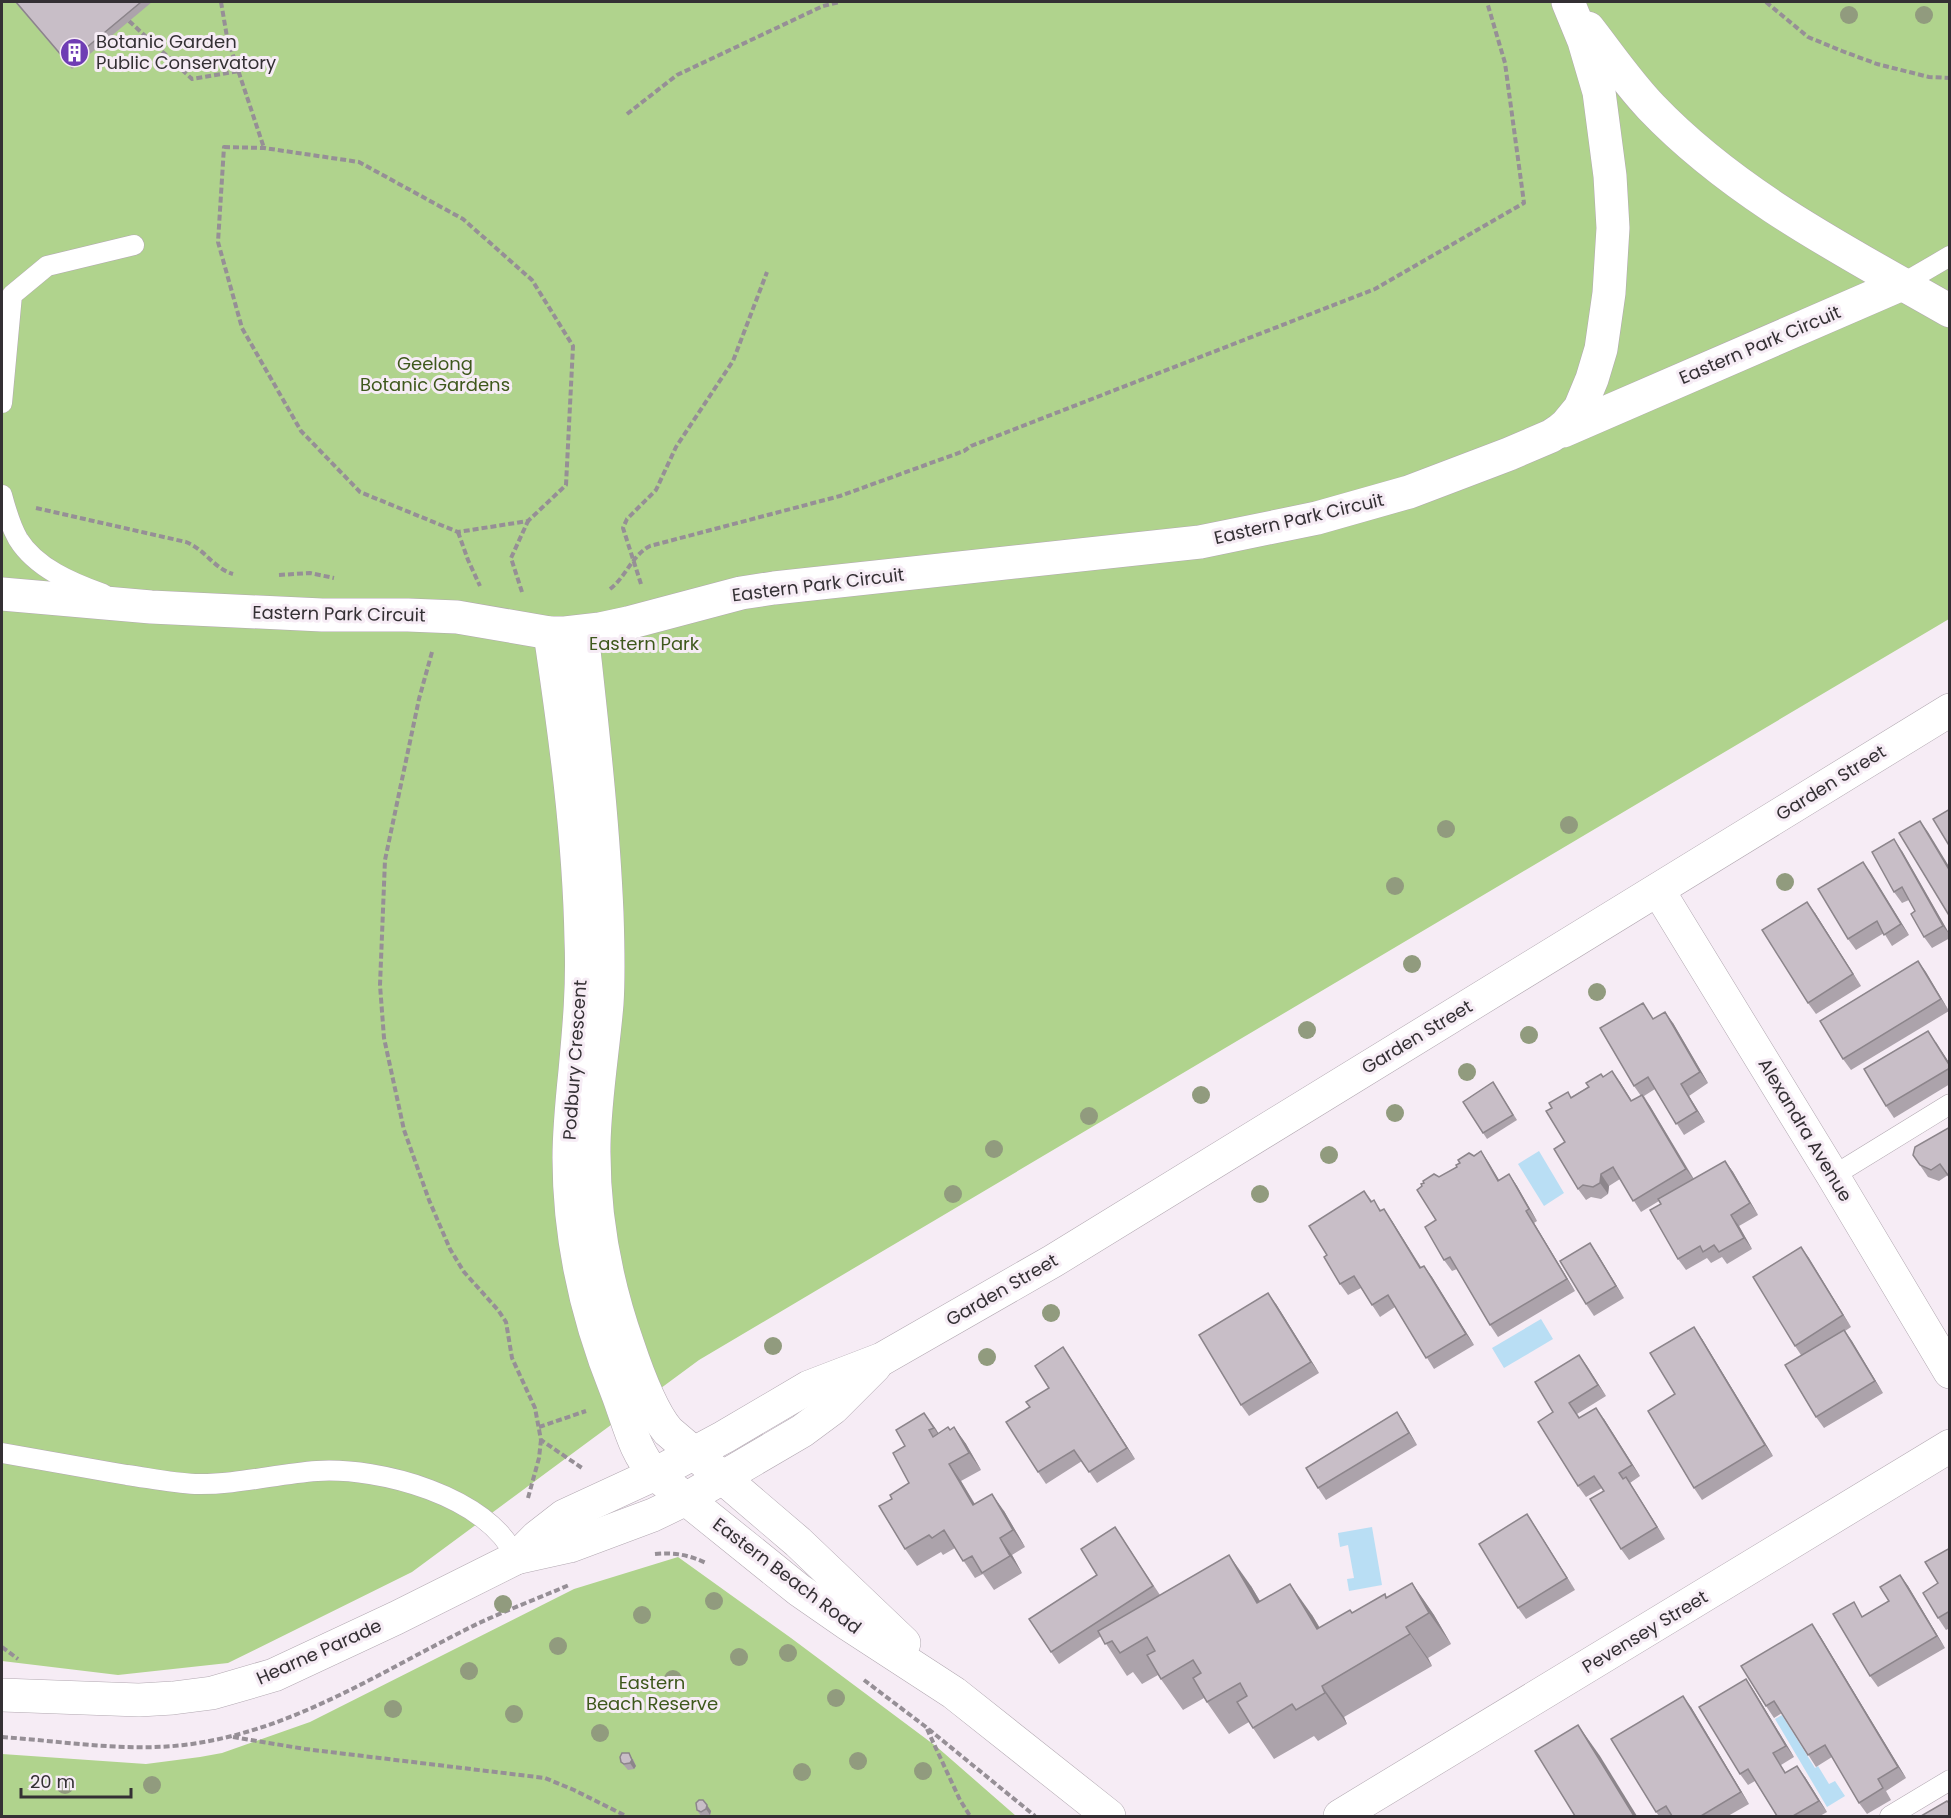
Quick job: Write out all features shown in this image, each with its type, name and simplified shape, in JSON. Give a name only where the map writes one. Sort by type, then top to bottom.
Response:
[{"type":"street","name":"Eastern Park Circuit","points":[[1568,2],[1630,83],[1652,107],[1726,172],[1814,234],[1950,310]]},
{"type":"street","name":"Eastern Park Circuit","points":[[1551,436],[1566,425],[1580,408],[1592,379],[1605,329],[1612,260],[1610,176],[1599,92],[1584,40],[1568,2]]},
{"type":"street","name":"Eastern Park Circuit","points":[[2,594],[151,607],[322,615],[457,617],[549,633],[582,632],[657,616],[741,593],[1156,547],[1223,537],[1317,518],[1410,492],[1470,470],[1902,284]]},
{"type":"street","name":"Podbury Crescent","points":[[582,632],[598,782],[607,913],[607,1002],[594,1145],[596,1208],[610,1290],[632,1355],[660,1420],[673,1437],[693,1454]]},
{"type":"street","name":"Podbury Crescent","points":[[549,633],[567,751],[580,898],[582,955],[580,1019],[569,1156],[572,1221],[578,1261],[600,1345],[640,1454],[655,1474]]},
{"type":"street","name":"Garden Street","points":[[655,1474],[809,1387],[882,1359],[1053,1261],[1950,710]]},
{"type":"street","name":"Alexandra Avenue","points":[[1658,890],[1950,1372]]},
{"type":"street","name":"Garden Street","points":[[686,1499],[817,1421],[882,1359]]},
{"type":"street","name":"Pevensey Street","points":[[1340,1816],[1950,1446]]},
{"type":"street","name":"Eastern Beach Road","points":[[693,1454],[798,1542],[845,1585],[954,1693]]},
{"type":"street","name":"Hearne Parade","points":[[516,1558],[537,1537],[564,1516],[655,1474]]},
{"type":"street","name":"Eastern Beach Road","points":[[655,1474],[799,1590],[954,1693],[1109,1816]]},
{"type":"street","name":"Hearne Parade","points":[[2,1695],[139,1700],[212,1693],[236,1687],[274,1675],[516,1558],[570,1545],[653,1515],[686,1499]]},
{"type":"lane","points":[[2,403],[7,294],[47,266],[134,245]]},
{"type":"lane","points":[[1902,284],[1950,256]]},
{"type":"lane","points":[[2,498],[18,539],[36,559],[58,574],[88,588],[151,607]]},
{"type":"lane","points":[[1833,1176],[1950,1104]]},
{"type":"lane","points":[[2,1453],[145,1478],[196,1484],[233,1482],[317,1471],[375,1475],[423,1487],[459,1502],[494,1526],[508,1543],[516,1558]]},
{"type":"lane","points":[[1890,1816],[1950,1780]]},
{"type":"path","points":[[221,2],[227,37],[264,148]]},
{"type":"path","points":[[627,114],[677,75],[823,6],[840,2]]},
{"type":"path","points":[[603,594],[621,579],[646,548],[663,541],[833,498],[964,451],[970,446],[1375,289],[1524,203],[1505,63],[1487,2]]},
{"type":"path","points":[[1766,2],[1808,37],[1877,64],[1929,78],[1950,78]]},
{"type":"path","points":[[129,21],[192,79],[239,71]]},
{"type":"path","points":[[524,598],[511,558],[528,522],[566,485],[573,346],[532,280],[463,219],[358,162],[264,148],[224,147],[218,242],[242,328],[301,431],[360,492],[458,532],[528,522]]},
{"type":"path","points":[[657,616],[638,579],[624,534],[624,524],[656,490],[676,447],[733,361],[766,272]]},
{"type":"path","points":[[2,498],[186,542],[202,550],[219,568],[233,574],[243,574]]},
{"type":"path","points":[[458,532],[483,592],[474,591]]},
{"type":"path","points":[[274,575],[310,573],[343,579]]},
{"type":"path","points":[[438,616],[438,633],[419,699],[385,860],[380,985],[384,1038],[404,1130],[429,1200],[450,1249],[464,1272],[506,1322],[512,1358],[535,1408],[541,1440],[600,1479],[606,1497]]},
{"type":"path","points":[[652,1555],[674,1553],[688,1555],[714,1568]]},
{"type":"path","points":[[2,1737],[145,1747],[182,1745],[231,1737],[317,1707],[478,1624],[574,1583]]},
{"type":"path","points":[[861,1678],[926,1727],[1035,1816]]},
{"type":"path","points":[[926,1727],[960,1800],[970,1816]]},
{"type":"path","points":[[231,1737],[305,1749],[545,1778],[626,1816]]},
{"type":"green space","name":"Eastern Park","points":[[2,2],[1949,2],[1949,619],[699,1360],[412,1572],[228,1663],[118,1675],[2,1661]]},
{"type":"green space","name":"Eastern Beach Reserve","points":[[678,1557],[937,1747],[1016,1816],[2,1816],[2,1754],[146,1764],[222,1753],[310,1722],[574,1589]]},
{"type":"water","points":[[1539,1151],[1564,1193],[1544,1206],[1518,1164]]},
{"type":"water","points":[[1541,1319],[1553,1339],[1504,1368],[1492,1348]]},
{"type":"water","points":[[1372,1527],[1382,1585],[1349,1591],[1347,1579],[1354,1578],[1348,1545],[1340,1547],[1338,1533]]},
{"type":"water","points":[[1782,1715],[1815,1768],[1818,1766],[1829,1784],[1835,1781],[1845,1796],[1827,1807],[1775,1719]]},
{"type":"building","name":"Botanic Garden Public Conservatory","points":[[16,2],[141,2],[68,63]]},
{"type":"building","points":[[1950,809],[1950,847],[1933,819]]},
{"type":"building","points":[[1920,821],[1950,871],[1950,917],[1899,833]]},
{"type":"building","points":[[1894,839],[1943,926],[1924,937],[1911,914],[1915,911],[1902,887],[1894,892],[1872,852]]},
{"type":"building","points":[[1863,862],[1901,924],[1884,935],[1877,921],[1848,939],[1818,889]]},
{"type":"building","points":[[1807,902],[1853,974],[1808,1003],[1762,930]]},
{"type":"building","points":[[1918,961],[1941,999],[1843,1059],[1820,1021]]},
{"type":"building","points":[[1643,1003],[1653,1019],[1665,1012],[1700,1072],[1681,1084],[1697,1111],[1676,1124],[1648,1077],[1634,1086],[1600,1028]]},
{"type":"building","points":[[1928,1031],[1950,1068],[1886,1106],[1864,1069]]},
{"type":"building","points":[[1612,1071],[1631,1101],[1642,1095],[1686,1169],[1633,1201],[1613,1167],[1601,1174],[1600,1183],[1593,1187],[1583,1185],[1578,1189],[1554,1149],[1565,1142],[1546,1111],[1552,1108],[1549,1103],[1568,1092],[1571,1098],[1589,1087],[1586,1083],[1601,1074],[1603,1077]]},
{"type":"building","points":[[1493,1082],[1513,1115],[1483,1133],[1463,1102]]},
{"type":"building","points":[[1950,1127],[1950,1178],[1940,1164],[1931,1170],[1920,1165],[1913,1155],[1915,1147]]},
{"type":"building","points":[[1481,1151],[1498,1181],[1509,1174],[1529,1209],[1526,1211],[1567,1279],[1490,1325],[1450,1257],[1444,1260],[1425,1227],[1436,1220],[1417,1190],[1424,1183],[1423,1181],[1434,1174],[1439,1177],[1457,1167],[1456,1165],[1460,1163],[1458,1160],[1469,1153],[1474,1156]]},
{"type":"building","points":[[1725,1161],[1750,1203],[1731,1215],[1744,1238],[1719,1252],[1714,1245],[1703,1252],[1700,1246],[1678,1259],[1650,1210],[1661,1204],[1658,1199]]},
{"type":"building","points":[[1364,1191],[1371,1202],[1374,1200],[1380,1211],[1384,1209],[1420,1268],[1424,1266],[1466,1334],[1426,1358],[1388,1295],[1372,1305],[1354,1276],[1340,1284],[1324,1257],[1327,1255],[1309,1226]]},
{"type":"building","points":[[1590,1243],[1616,1286],[1586,1304],[1560,1261]]},
{"type":"building","points":[[1801,1247],[1843,1315],[1795,1346],[1753,1277]]},
{"type":"building","points":[[1268,1293],[1311,1362],[1241,1405],[1199,1335]]},
{"type":"building","points":[[1694,1327],[1765,1445],[1694,1488],[1648,1411],[1675,1394],[1650,1353]]},
{"type":"building","points":[[1844,1330],[1875,1381],[1816,1417],[1785,1365]]},
{"type":"building","points":[[1063,1347],[1127,1448],[1089,1472],[1074,1450],[1038,1472],[1006,1422],[1030,1407],[1026,1402],[1049,1388],[1035,1366]]},
{"type":"building","points":[[1579,1355],[1598,1385],[1569,1403],[1579,1418],[1596,1408],[1632,1465],[1619,1473],[1623,1479],[1626,1477],[1657,1527],[1621,1549],[1590,1499],[1604,1491],[1594,1476],[1578,1486],[1538,1422],[1553,1412],[1535,1382]]},
{"type":"building","points":[[1397,1412],[1409,1433],[1318,1488],[1306,1468]]},
{"type":"building","points":[[924,1413],[934,1428],[929,1430],[933,1437],[948,1427],[950,1430],[954,1427],[969,1453],[949,1464],[973,1505],[992,1494],[1013,1530],[1000,1538],[1010,1556],[982,1573],[972,1556],[963,1561],[944,1530],[932,1538],[929,1535],[905,1549],[879,1506],[892,1499],[890,1495],[909,1483],[893,1453],[905,1446],[896,1430]]},
{"type":"building","points":[[1527,1514],[1567,1578],[1518,1608],[1479,1544]]},
{"type":"building","points":[[1115,1527],[1153,1586],[1051,1652],[1029,1619],[1097,1575],[1081,1549]]},
{"type":"building","points":[[1950,1548],[1950,1611],[1938,1618],[1923,1593],[1938,1583],[1925,1562]]},
{"type":"building","points":[[1229,1555],[1257,1603],[1290,1584],[1317,1629],[1350,1610],[1352,1613],[1385,1594],[1386,1598],[1412,1583],[1429,1613],[1406,1627],[1410,1634],[1322,1686],[1325,1693],[1296,1710],[1292,1704],[1253,1728],[1237,1702],[1247,1696],[1240,1683],[1207,1702],[1193,1678],[1201,1673],[1193,1660],[1161,1679],[1147,1655],[1155,1651],[1147,1637],[1120,1653],[1112,1641],[1105,1644],[1098,1631]]},
{"type":"building","points":[[1900,1575],[1937,1636],[1870,1676],[1833,1614],[1854,1602],[1862,1617],[1889,1601],[1880,1587]]},
{"type":"building","points":[[1812,1624],[1898,1767],[1878,1779],[1883,1788],[1859,1803],[1825,1745],[1808,1755],[1774,1701],[1766,1706],[1741,1666]]},
{"type":"building","points":[[1746,1679],[1786,1746],[1773,1753],[1785,1773],[1797,1766],[1819,1801],[1793,1816],[1777,1816],[1748,1769],[1740,1774],[1699,1707]]},
{"type":"building","points":[[1683,1696],[1741,1792],[1701,1816],[1672,1816],[1666,1806],[1656,1812],[1611,1739]]},
{"type":"building","points":[[1578,1725],[1634,1816],[1575,1816],[1535,1751]]},
{"type":"building","points":[[622,1753],[629,1753],[632,1760],[630,1763],[621,1762]]},
{"type":"building","points":[[703,1800],[707,1805],[706,1809],[701,1812],[697,1810],[696,1803]]},
{"type":"building","points":[[1947,1801],[1950,1804],[1950,1816],[1921,1816]]},
{"type":"place","name":"Botanic Garden Public Conservatory","points":[[75,52]]},
{"type":"park label","name":"Geelong Botanic Gardens","points":[[435,374]]}]
